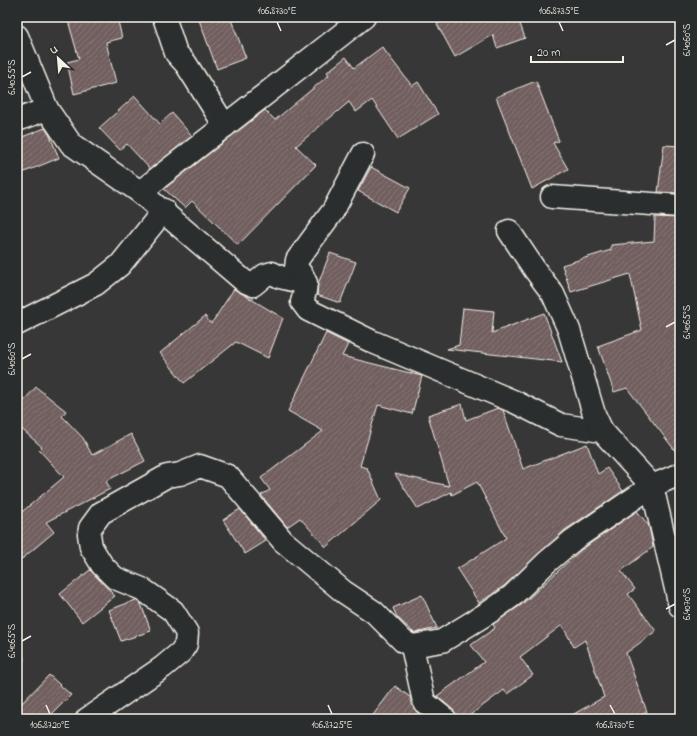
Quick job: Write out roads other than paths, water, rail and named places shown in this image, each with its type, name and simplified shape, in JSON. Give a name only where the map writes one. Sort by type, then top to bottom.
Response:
[{"type":"street","points":[[164,17],[176,53],[186,64],[225,126]]},
{"type":"street","points":[[140,192],[364,17]]},
{"type":"street","points":[[17,36],[47,109],[71,144],[164,210],[244,281],[253,285],[265,275],[272,273],[280,277],[306,283]]},
{"type":"street","points":[[17,120],[47,109]]},
{"type":"street","points":[[363,154],[333,211],[297,260],[296,268],[304,275],[306,283],[302,302],[308,310],[374,342],[515,402],[561,425],[602,430]]},
{"type":"street","points":[[552,196],[680,206]]},
{"type":"street","points":[[17,324],[96,284],[120,265],[164,210]]},
{"type":"street","points":[[510,232],[553,294],[569,330],[594,414],[602,430],[652,486],[680,606]]},
{"type":"street","points":[[87,719],[151,675],[181,652],[186,644],[187,632],[173,611],[142,590],[115,578],[102,565],[91,547],[89,534],[90,528],[101,513],[167,476],[180,474],[200,466],[228,476],[283,541],[344,592],[374,612],[403,641],[412,646],[442,641],[491,612],[512,596],[547,562],[573,540],[652,486],[680,474]]},
{"type":"street","points":[[412,646],[424,702],[446,719]]},
{"type":"waterway","points":[[17,653],[20,658],[17,676]]}]
